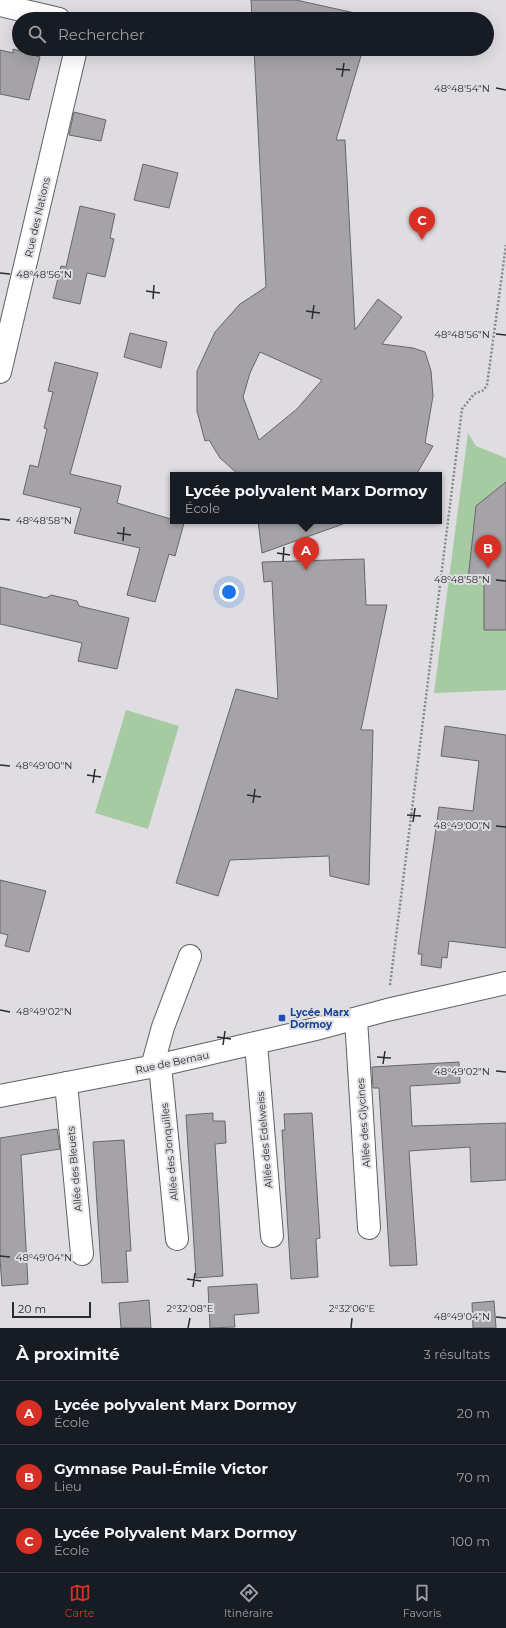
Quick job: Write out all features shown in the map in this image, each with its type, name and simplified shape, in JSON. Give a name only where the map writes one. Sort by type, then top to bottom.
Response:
[{"type":"street","points":[[0,5],[29,12]]},
{"type":"street","name":"Rue des Nations","points":[[1,364],[75,56]]},
{"type":"street","points":[[156,1066],[163,1027],[190,956]]},
{"type":"street","name":"Rue de Bernau","points":[[0,1096],[156,1066],[256,1044],[387,1010],[506,983]]},
{"type":"street","name":"Allée des Glycines","points":[[356,1019],[369,1228]]},
{"type":"street","name":"Allée des Edelweiss","points":[[256,1044],[272,1236]]},
{"type":"street","name":"Allée des Jonquilles","points":[[156,1066],[177,1238]]},
{"type":"street","name":"Allée des Bleuets","points":[[66,1083],[82,1254]]},
{"type":"path","points":[[387,1010],[462,409],[474,394],[484,390],[487,385],[506,245]]},
{"type":"green space","points":[[468,433],[476,446],[506,458],[506,690],[434,693]]},
{"type":"green space","points":[[126,710],[179,726],[148,829],[95,813]]},
{"type":"building","points":[[251,0],[296,0],[350,12],[252,12]]},
{"type":"building","points":[[0,50],[12,53],[12,56],[40,57],[29,100],[0,94]]},
{"type":"building","points":[[254,56],[361,56],[336,140],[345,140],[355,330],[378,299],[402,317],[382,344],[413,348],[425,352],[431,371],[433,396],[425,443],[433,446],[418,472],[236,472],[220,458],[209,440],[205,441],[197,411],[197,371],[215,332],[240,304],[266,287]],"holes":[[[260,352],[322,380],[297,409],[259,440],[243,397],[250,373]]]},
{"type":"building","points":[[74,112],[106,120],[101,141],[69,135]]},
{"type":"building","points":[[143,164],[178,173],[169,208],[134,200]]},
{"type":"building","points":[[80,206],[115,214],[110,238],[114,239],[105,277],[87,273],[80,304],[53,298],[61,266],[66,267]]},
{"type":"building","points":[[130,333],[167,342],[161,368],[124,357]]},
{"type":"building","points":[[55,362],[98,373],[70,474],[121,486],[117,503],[170,519],[170,524],[184,524],[175,556],[169,554],[155,602],[127,595],[140,548],[74,533],[81,508],[23,494],[30,465],[38,467],[47,429],[44,428],[53,392],[48,391]]},
{"type":"building","points":[[506,482],[506,630],[484,630],[484,579],[468,580],[476,506]]},
{"type":"building","points":[[258,524],[343,524],[262,553]]},
{"type":"building","points":[[364,559],[366,605],[387,605],[361,730],[373,730],[369,885],[330,876],[329,856],[230,860],[218,896],[176,883],[236,689],[278,699],[272,581],[264,582],[262,562]]},
{"type":"building","points":[[0,587],[46,598],[51,595],[77,601],[79,606],[129,618],[117,669],[78,661],[82,643],[0,624]]},
{"type":"building","points":[[445,726],[506,735],[506,948],[449,941],[447,958],[442,957],[441,968],[421,965],[422,954],[418,954],[439,807],[473,811],[479,761],[441,756]]},
{"type":"building","points":[[0,880],[46,891],[29,952],[5,946],[8,935],[0,933]]},
{"type":"building","points":[[459,1062],[460,1083],[410,1086],[412,1126],[506,1123],[506,1180],[471,1182],[470,1147],[409,1151],[417,1265],[390,1266],[379,1088],[373,1088],[372,1067]]},
{"type":"building","points":[[213,1113],[213,1121],[225,1121],[226,1143],[215,1144],[223,1276],[196,1278],[186,1115]]},
{"type":"building","points":[[312,1113],[320,1238],[316,1239],[318,1277],[291,1279],[282,1130],[285,1130],[284,1114]]},
{"type":"building","points":[[57,1129],[60,1149],[21,1155],[28,1284],[2,1286],[0,1259],[0,1138]]},
{"type":"building","points":[[124,1140],[131,1251],[126,1251],[128,1282],[102,1283],[93,1142]]},
{"type":"building","points":[[257,1284],[259,1313],[234,1315],[235,1327],[210,1328],[208,1287]]},
{"type":"building","points":[[149,1300],[151,1328],[121,1328],[119,1303]]},
{"type":"building","points":[[494,1301],[496,1328],[473,1328],[472,1303]]},
{"type":"place","name":"Lycée Polyvalent Marx Dormoy","points":[[422,240]]},
{"type":"place","name":"Gymnase Paul-Émile Victor","points":[[488,568]]},
{"type":"place","name":"Lycée polyvalent Marx Dormoy","points":[[306,570]]},
{"type":"place","name":"Lycée Marx Dormoy","points":[[282,1018]]}]
